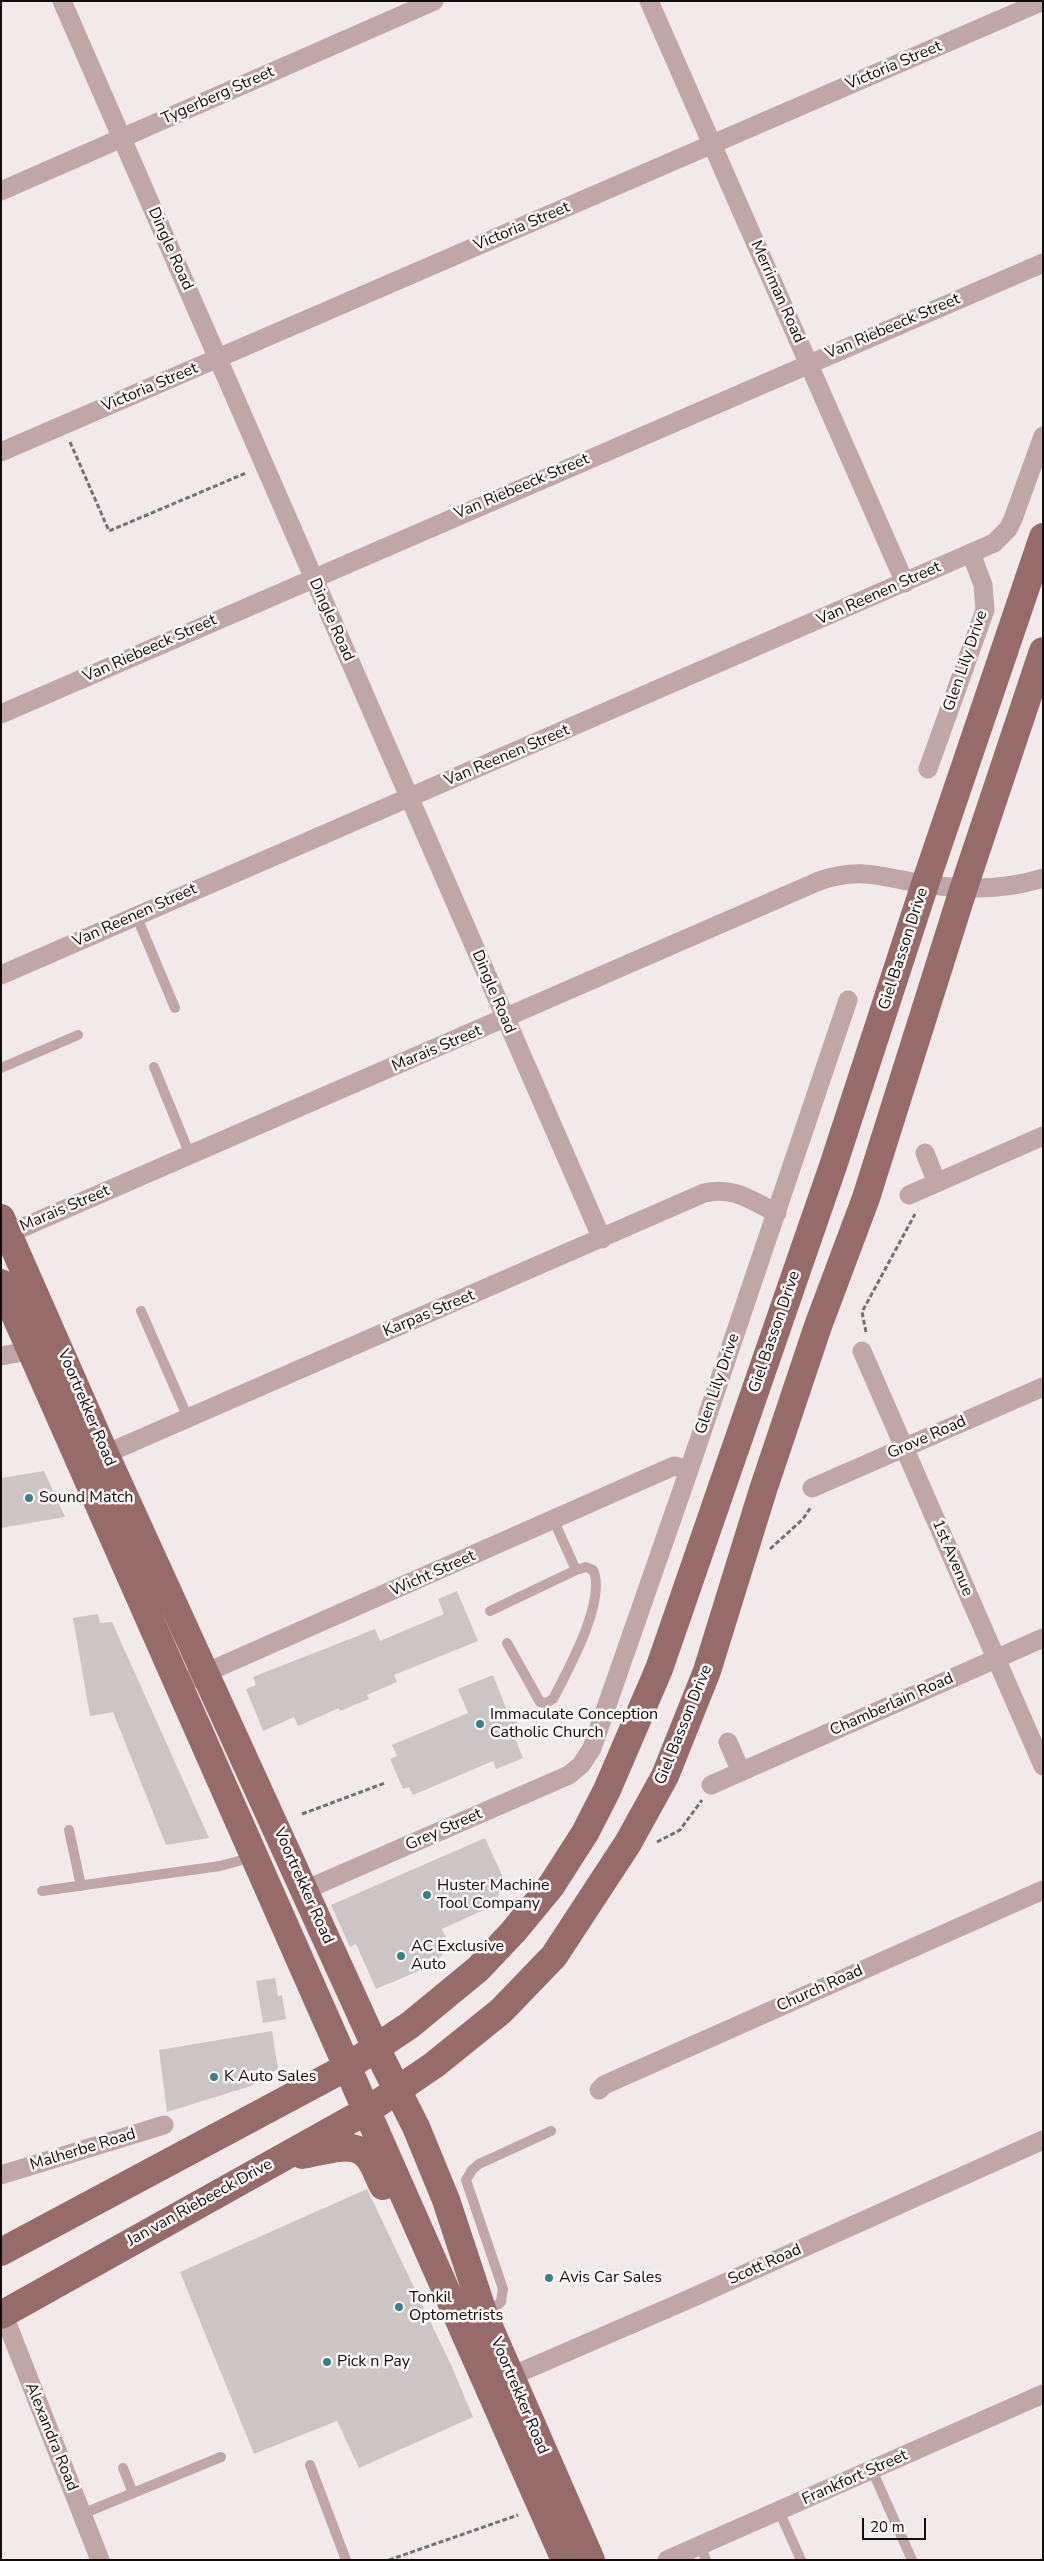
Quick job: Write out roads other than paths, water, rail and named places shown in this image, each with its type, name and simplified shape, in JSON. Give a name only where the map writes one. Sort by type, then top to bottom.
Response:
[{"type":"main road","name":"Giel Basson Drive","points":[[376,2048],[410,2025],[478,1969],[513,1932],[551,1886],[585,1833],[607,1790],[659,1670],[834,1166],[925,884],[1043,537]]},
{"type":"main road","name":"Giel Basson Drive","points":[[397,2089],[477,2032],[522,1991],[554,1956],[628,1843],[665,1776],[707,1671],[806,1362],[866,1198],[964,888],[1043,651]]},
{"type":"main road","name":"Voortrekker Road","points":[[4,1230],[56,1340],[93,1460],[178,1685],[368,2110],[436,2268],[591,2560]]},
{"type":"main road","name":"Voortrekker Road","points":[[1,1284],[30,1351],[93,1460],[205,1673],[376,2048],[416,2128],[446,2200],[484,2315],[498,2382],[565,2560]]},
{"type":"main road","points":[[1,2252],[347,2066],[376,2048]]},
{"type":"main road","name":"Jan van Riebeeck Drive","points":[[2,2312],[368,2110],[397,2089]]},
{"type":"main road","points":[[279,2159],[345,2147],[358,2150],[367,2156],[404,2230],[436,2268]]},
{"type":"street","name":"Dingle Road","points":[[62,1],[602,1239]]},
{"type":"street","name":"Tygerberg Street","points":[[1,191],[434,1]]},
{"type":"street","name":"Merriman Road","points":[[649,1],[905,583]]},
{"type":"street","name":"Victoria Street","points":[[1,452],[1043,1]]},
{"type":"street","name":"Van Riebeeck Street","points":[[1,714],[808,363],[1043,263]]},
{"type":"street","name":"Van Reenen Street","points":[[1,975],[994,543],[1008,529],[1043,436]]},
{"type":"street","name":"Glen Lily Drive","points":[[928,769],[985,610],[983,585],[971,552]]},
{"type":"street","name":"Marais Street","points":[[4,1230],[190,1155],[833,876],[863,872],[925,884],[964,888],[1001,888],[1043,878]]},
{"type":"street","name":"Glen Lily Drive","points":[[580,1766],[592,1748],[777,1213],[848,1000]]},
{"type":"street","points":[[913,1203],[937,1183],[1043,1136]]},
{"type":"street","points":[[925,1154],[937,1183]]},
{"type":"street","name":"Karpas Street","points":[[93,1460],[704,1193],[720,1190],[733,1192],[777,1213]]},
{"type":"street","points":[[1,1356],[30,1351],[56,1340]]},
{"type":"street","name":"1st Avenue","points":[[866,1345],[904,1448],[1043,1766]]},
{"type":"street","name":"Grove Road","points":[[814,1494],[904,1448],[1043,1387]]},
{"type":"street","name":"Wicht Street","points":[[178,1685],[554,1521],[674,1466],[689,1470]]},
{"type":"street","name":"Chamberlain Road","points":[[710,1791],[741,1772],[1043,1638]]},
{"type":"street","points":[[728,1742],[741,1772]]},
{"type":"street","name":"Grey Street","points":[[304,1890],[569,1775],[580,1766]]},
{"type":"street","name":"Church Road","points":[[599,2090],[604,2084],[1043,1890]]},
{"type":"street","name":"Malherbe Road","points":[[1,2176],[164,2125]]},
{"type":"street","name":"Scott Road","points":[[498,2382],[1043,2140]]},
{"type":"street","name":"Alexandra Road","points":[[2,2312],[100,2560]]},
{"type":"street","name":"Frankfort Street","points":[[666,2560],[703,2552],[779,2511],[1043,2394]]},
{"type":"lane","points":[[136,915],[175,1008]]},
{"type":"lane","points":[[1,1068],[78,1035]]},
{"type":"lane","points":[[154,1067],[190,1155]]},
{"type":"lane","points":[[141,1311],[188,1418]]},
{"type":"lane","points":[[554,1521],[576,1570]]},
{"type":"lane","points":[[490,1611],[576,1570],[586,1567],[593,1570],[597,1578],[594,1603],[576,1652],[553,1698],[546,1703],[540,1702],[533,1694],[507,1644]]},
{"type":"lane","points":[[70,1830],[81,1886]]},
{"type":"lane","points":[[42,1891],[220,1866],[254,1857]]},
{"type":"lane","points":[[484,2315],[501,2302],[503,2289],[466,2180],[472,2170],[479,2164],[550,2131]]},
{"type":"lane","points":[[82,2514],[221,2457]]},
{"type":"lane","points":[[310,2465],[346,2560]]},
{"type":"lane","points":[[123,2468],[133,2493]]},
{"type":"lane","points":[[872,2470],[912,2560]]},
{"type":"lane","points":[[779,2511],[801,2560]]},
{"type":"place","name":"Sound Match","points":[[29,1498]]},
{"type":"place","name":"Immaculate Conception Catholic Church","points":[[480,1724]]},
{"type":"place","name":"Huster Machine Tool Company","points":[[427,1895]]},
{"type":"place","name":"AC Exclusive Auto","points":[[401,1956]]},
{"type":"place","name":"K Auto Sales","points":[[214,2077]]},
{"type":"place","name":"Avis Car Sales","points":[[549,2278]]},
{"type":"place","name":"Tonkil Optometrists","points":[[399,2307]]},
{"type":"place","name":"Pick n Pay","points":[[327,2362]]}]
